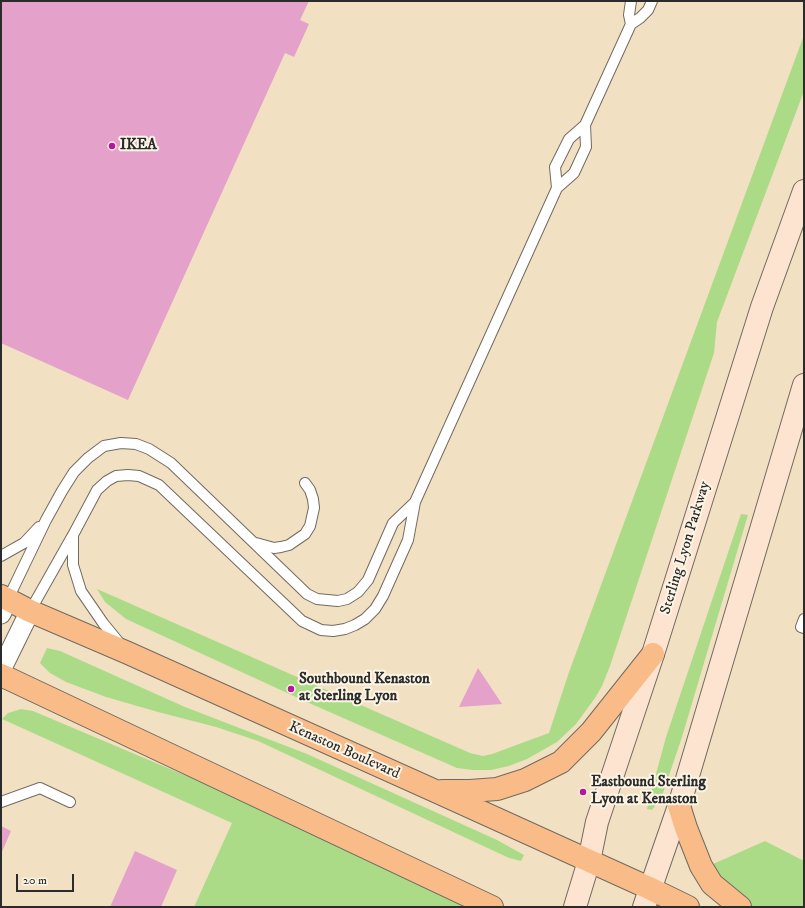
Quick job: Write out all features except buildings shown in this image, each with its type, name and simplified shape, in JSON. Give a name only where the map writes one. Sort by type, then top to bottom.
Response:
[{"type":"main road","name":"Sterling Lyon Parkway","points":[[575,907],[589,861],[597,822],[653,654],[762,307],[804,191]]},
{"type":"main road","points":[[647,898],[679,806],[804,385]]},
{"type":"main road","name":"Kenaston Boulevard","points":[[3,603],[30,611],[128,653],[589,861],[647,898],[688,907]]},
{"type":"main road","points":[[433,790],[470,792],[497,789],[525,780],[561,762],[591,732],[653,654]]},
{"type":"main road","points":[[1,675],[492,907]]},
{"type":"main road","points":[[679,806],[701,866],[712,884],[740,907]]},
{"type":"main road","points":[[442,884],[467,907]]},
{"type":"street","points":[[1,670],[30,611]]},
{"type":"lane","points":[[631,1],[629,14],[631,24]]},
{"type":"lane","points":[[557,188],[555,167],[569,139],[585,125],[631,24],[648,10],[652,1]]},
{"type":"lane","points":[[30,611],[97,490],[107,481],[116,476],[128,475],[139,476],[159,485],[302,621],[321,630],[333,631],[355,626],[365,619],[375,609],[383,596],[408,540],[415,502],[557,188],[574,173],[586,147],[585,125]]},
{"type":"lane","points":[[3,603],[46,520],[74,472],[88,458],[104,446],[121,443],[136,444],[149,448],[171,463],[307,594],[317,599],[338,601],[347,599],[358,592],[368,580],[393,523],[415,502]]},
{"type":"lane","points":[[253,542],[263,546],[281,547],[289,545],[305,534],[310,526],[314,508],[310,490],[305,483]]},
{"type":"lane","points":[[1,556],[24,543],[46,520]]},
{"type":"lane","points":[[73,535],[73,565],[81,591],[128,653]]},
{"type":"lane","points":[[804,619],[801,627],[804,628]]},
{"type":"lane","points":[[1,802],[40,788],[70,802]]},
{"type":"green space","points":[[804,35],[804,91],[717,322],[714,353],[610,666],[602,686],[595,698],[576,724],[557,742],[527,759],[509,766],[491,770],[457,768],[309,703],[126,619],[105,602],[97,589],[470,753],[483,756],[492,754],[549,733],[569,672]]},
{"type":"green space","points":[[741,514],[748,515],[682,737],[662,796],[652,810],[647,809],[666,737]]},
{"type":"green space","points":[[47,648],[60,651],[185,707],[307,754],[497,840],[524,855],[521,861],[509,858],[258,741],[216,727],[106,697],[66,682],[50,673],[40,663]]},
{"type":"green space","points":[[21,709],[33,711],[442,884],[467,907],[194,907],[232,823],[2,719],[8,713]]},
{"type":"green space","points":[[765,841],[804,861],[804,907],[740,907],[695,872]]},
{"type":"place","name":"IKEA","points":[[112,146]]},
{"type":"place","name":"Southbound Kenaston at Sterling Lyon","points":[[291,689]]},
{"type":"place","name":"Eastbound Sterling Lyon at Kenaston","points":[[583,792]]}]
